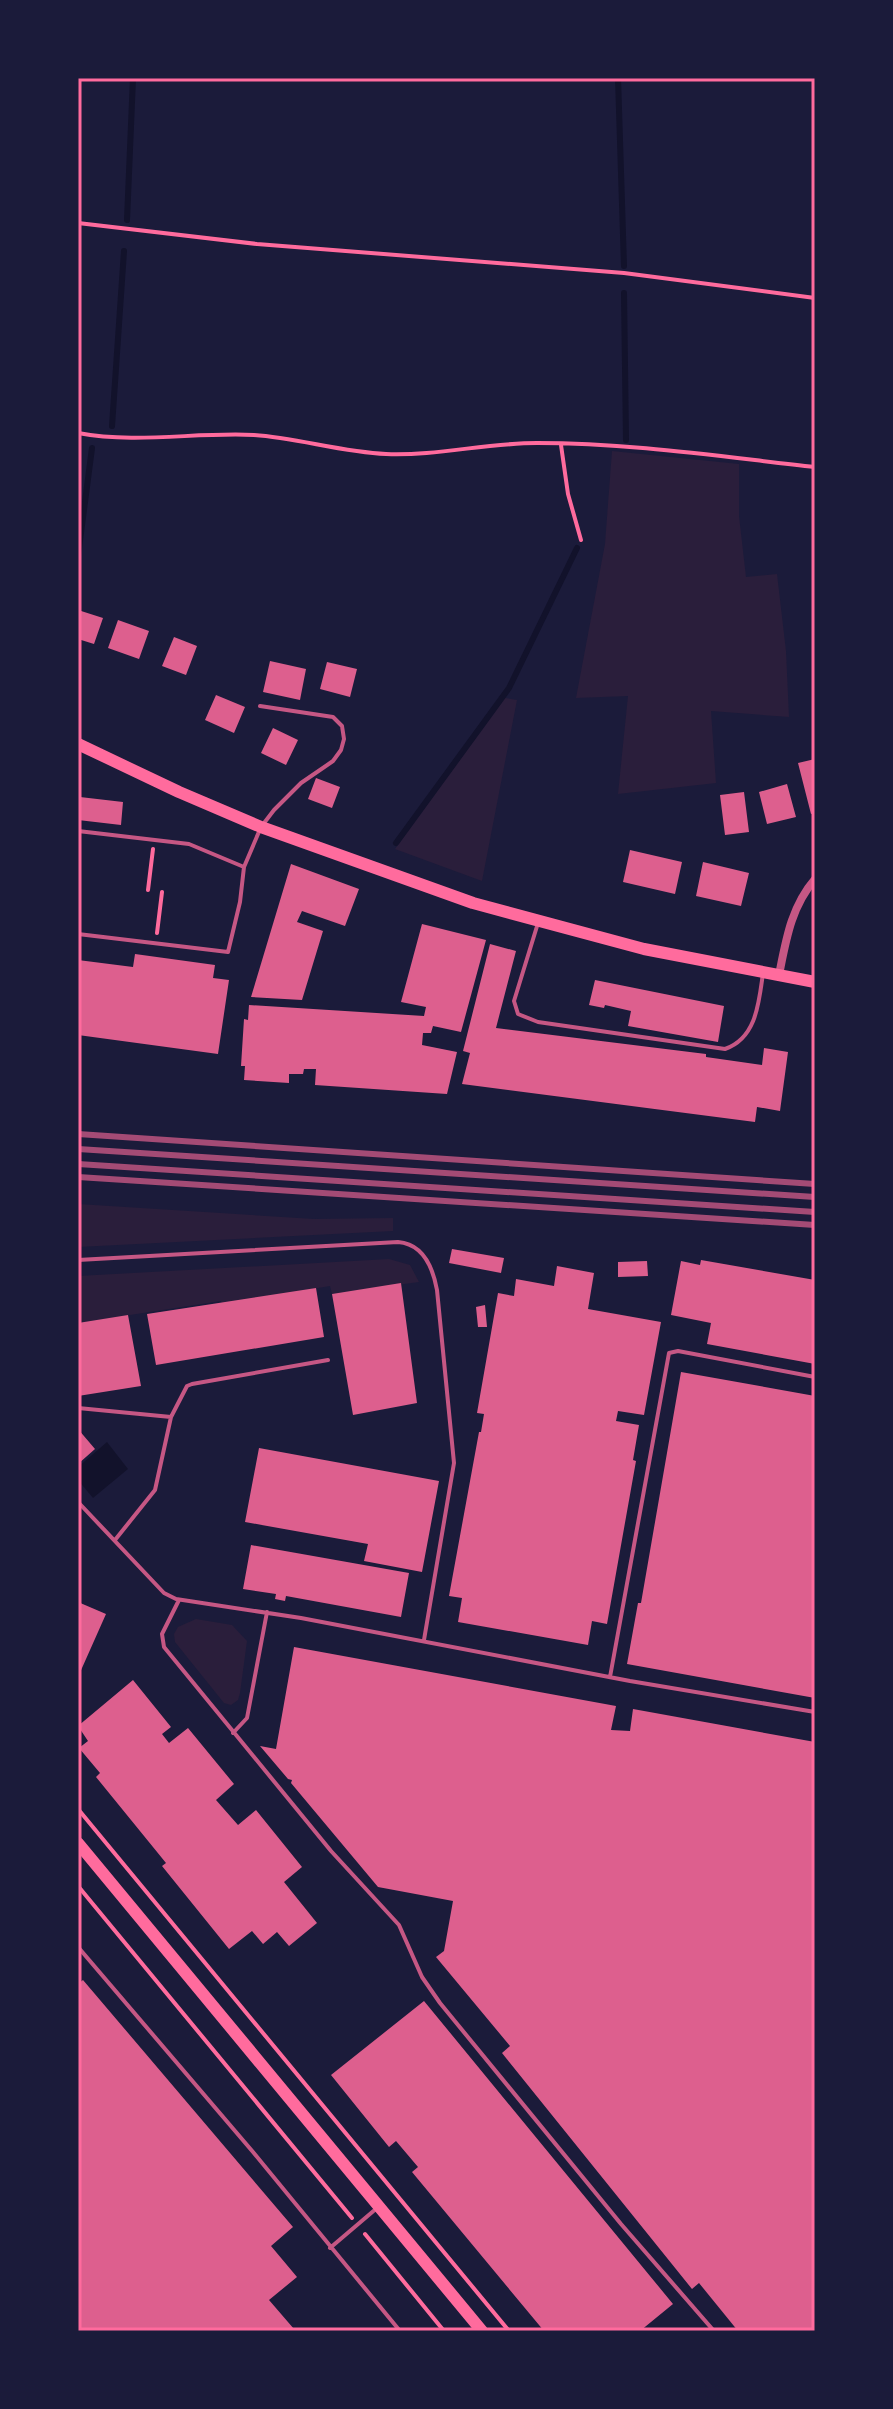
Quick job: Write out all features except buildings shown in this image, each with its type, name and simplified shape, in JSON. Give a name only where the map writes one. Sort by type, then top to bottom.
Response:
[{"type":"main road","points":[[78,744],[261,827],[538,923],[644,949],[815,982]]},
{"type":"main road","points":[[78,1843],[482,2331]]},
{"type":"street","points":[[779,975],[793,916],[815,879]]},
{"type":"lane","points":[[78,934],[228,952],[240,902],[244,867],[261,827],[301,783],[333,761],[341,750],[345,736],[339,722],[330,716],[260,706]]},
{"type":"lane","points":[[78,831],[193,845],[244,867]]},
{"type":"lane","points":[[538,923],[514,1001],[518,1014],[538,1022],[725,1049],[735,1044],[756,1019],[763,972]]},
{"type":"lane","points":[[78,1260],[398,1242],[409,1244],[423,1254],[431,1267],[437,1290],[454,1463],[424,1641]]},
{"type":"lane","points":[[610,1677],[669,1353],[678,1351],[815,1377]]},
{"type":"lane","points":[[115,1540],[156,1488],[171,1417],[187,1386],[328,1360]]},
{"type":"lane","points":[[78,1408],[171,1417]]},
{"type":"lane","points":[[78,1502],[164,1593],[179,1600],[267,1612],[815,1712]]},
{"type":"lane","points":[[179,1600],[164,1630],[162,1644],[368,1894],[399,1925],[422,1977],[440,2003],[621,2224],[714,2331]]},
{"type":"lane","points":[[233,1733],[247,1718],[267,1612]]},
{"type":"lane","points":[[78,1947],[400,2331]]},
{"type":"lane","points":[[330,2248],[379,2207]]},
{"type":"path","points":[[78,223],[257,244],[611,272],[815,298]]},
{"type":"path","points":[[78,433],[126,438],[251,435],[349,450],[400,454],[522,444],[561,444],[645,449],[815,467]]},
{"type":"path","points":[[561,444],[568,494],[581,540]]},
{"type":"path","points":[[148,890],[154,840]]},
{"type":"path","points":[[156,943],[162,892]]},
{"type":"path","points":[[78,1809],[509,2331]]},
{"type":"path","points":[[78,1886],[444,2331]]},
{"type":"shaded area","points":[[612,451],[739,464],[739,516],[746,577],[777,574],[786,651],[789,717],[711,711],[716,783],[618,794],[628,696],[576,698],[605,544]]},
{"type":"shaded area","points":[[505,698],[517,700],[482,881],[395,849]]},
{"type":"shaded area","points":[[78,1204],[314,1219],[393,1218],[393,1231],[78,1247]]},
{"type":"shaded area","points":[[389,1259],[410,1265],[419,1282],[332,1294],[330,1286],[78,1323],[78,1276]]},
{"type":"shaded area","points":[[107,1442],[128,1469],[93,1498],[78,1480],[78,1467]]},
{"type":"shaded area","points":[[196,1619],[232,1625],[247,1641],[240,1693],[238,1700],[231,1705],[224,1703],[175,1642],[174,1634],[178,1627]]},
{"type":"waterway","points":[[127,220],[133,78]]},
{"type":"waterway","points":[[618,78],[624,266]]},
{"type":"waterway","points":[[112,426],[124,251]]},
{"type":"waterway","points":[[624,293],[626,440]]},
{"type":"waterway","points":[[78,556],[92,448]]},
{"type":"waterway","points":[[396,843],[509,688],[577,548]]},
{"type":"railway","points":[[78,1134],[815,1184]]},
{"type":"railway","points":[[78,1149],[815,1197]]},
{"type":"railway","points":[[78,1164],[815,1212]]},
{"type":"railway","points":[[78,1177],[815,1225]]}]
